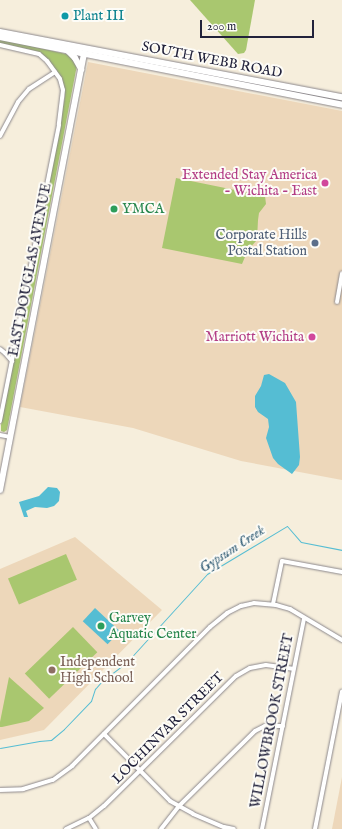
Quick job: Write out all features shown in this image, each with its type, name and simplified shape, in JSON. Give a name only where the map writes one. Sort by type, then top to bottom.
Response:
[{"type":"main road","name":"SOUTH WEBB ROAD","points":[[0,32],[342,97]]},
{"type":"main road","name":"SOUTH WEBB ROAD","points":[[0,37],[84,55],[342,105]]},
{"type":"main road","points":[[78,47],[84,55],[96,50]]},
{"type":"main road","points":[[67,51],[75,58],[81,70]]},
{"type":"main road","name":"EAST DOUGLAS AVENUE","points":[[0,490],[84,55]]},
{"type":"main road","points":[[219,81],[220,74]]},
{"type":"street","points":[[0,45],[39,54],[47,60],[60,79],[64,90],[63,102],[0,421]]},
{"type":"street","points":[[0,136],[18,102],[29,89],[55,72]]},
{"type":"street","points":[[336,302],[342,273]]},
{"type":"street","points":[[0,349],[12,361]]},
{"type":"street","points":[[0,435],[10,437]]},
{"type":"street","points":[[273,604],[282,561],[342,572]]},
{"type":"street","points":[[0,790],[23,789],[52,780],[72,766],[210,627],[227,613],[241,606],[254,603],[273,604],[290,609],[342,640]]},
{"type":"street","name":"WILLOWBROOK STREET","points":[[262,829],[304,618]]},
{"type":"street","name":"LOCHINVAR STREET","points":[[66,829],[89,818],[141,771],[236,676],[250,668],[266,665],[293,669]]},
{"type":"street","points":[[315,829],[342,692]]},
{"type":"street","points":[[161,829],[178,806],[255,731],[265,726],[282,726]]},
{"type":"street","points":[[104,734],[178,806],[215,823],[234,829]]},
{"type":"street","points":[[89,818],[96,829]]},
{"type":"street","points":[[213,829],[215,823]]},
{"type":"shaded area","points":[[88,62],[342,111],[342,480],[241,461],[133,428],[20,407]]},
{"type":"shaded area","name":"Independent High School","points":[[75,537],[162,610],[44,730],[0,740],[0,569]]},
{"type":"shaded area","points":[[342,777],[342,829],[332,829]]},
{"type":"green space","points":[[190,0],[255,0],[246,50],[244,53],[238,54]]},
{"type":"green space","points":[[0,39],[72,56],[77,65],[7,430],[4,432],[1,431],[1,425],[65,96],[61,78],[45,57],[31,50],[0,43]]},
{"type":"green space","points":[[176,178],[265,196],[266,204],[259,213],[257,240],[248,250],[242,264],[162,248]]},
{"type":"green space","points":[[66,554],[77,580],[19,604],[8,579]]},
{"type":"green space","points":[[73,627],[97,652],[49,699],[25,674]]},
{"type":"green space","points":[[9,677],[44,708],[29,721],[0,727],[0,722]]},
{"type":"water","points":[[269,374],[285,383],[296,402],[300,457],[299,465],[292,474],[278,464],[273,458],[266,438],[269,427],[268,419],[258,412],[255,407],[255,396],[261,386],[264,375]]},
{"type":"water","points":[[48,487],[57,488],[60,492],[59,501],[54,506],[47,508],[35,507],[26,511],[28,517],[24,517],[19,502],[39,496]]},
{"type":"water","name":"Garvey Aquatic Center","points":[[95,608],[120,631],[108,644],[83,621]]},
{"type":"waterway","name":"Gypsum Creek","points":[[0,748],[51,740],[91,701],[95,689],[102,681],[126,663],[207,574],[287,526],[301,542],[342,550]]},
{"type":"place","name":"Plant III","points":[[65,16]]},
{"type":"place","name":"Extended Stay America - Wichita - East","points":[[325,183]]},
{"type":"place","name":"YMCA","points":[[114,209]]},
{"type":"place","name":"Corporate Hills Postal Station","points":[[315,243]]},
{"type":"place","name":"Marriott Wichita","points":[[312,337]]},
{"type":"place","name":"Garvey Aquatic Center","points":[[101,626]]},
{"type":"place","name":"Independent High School","points":[[52,670]]}]
